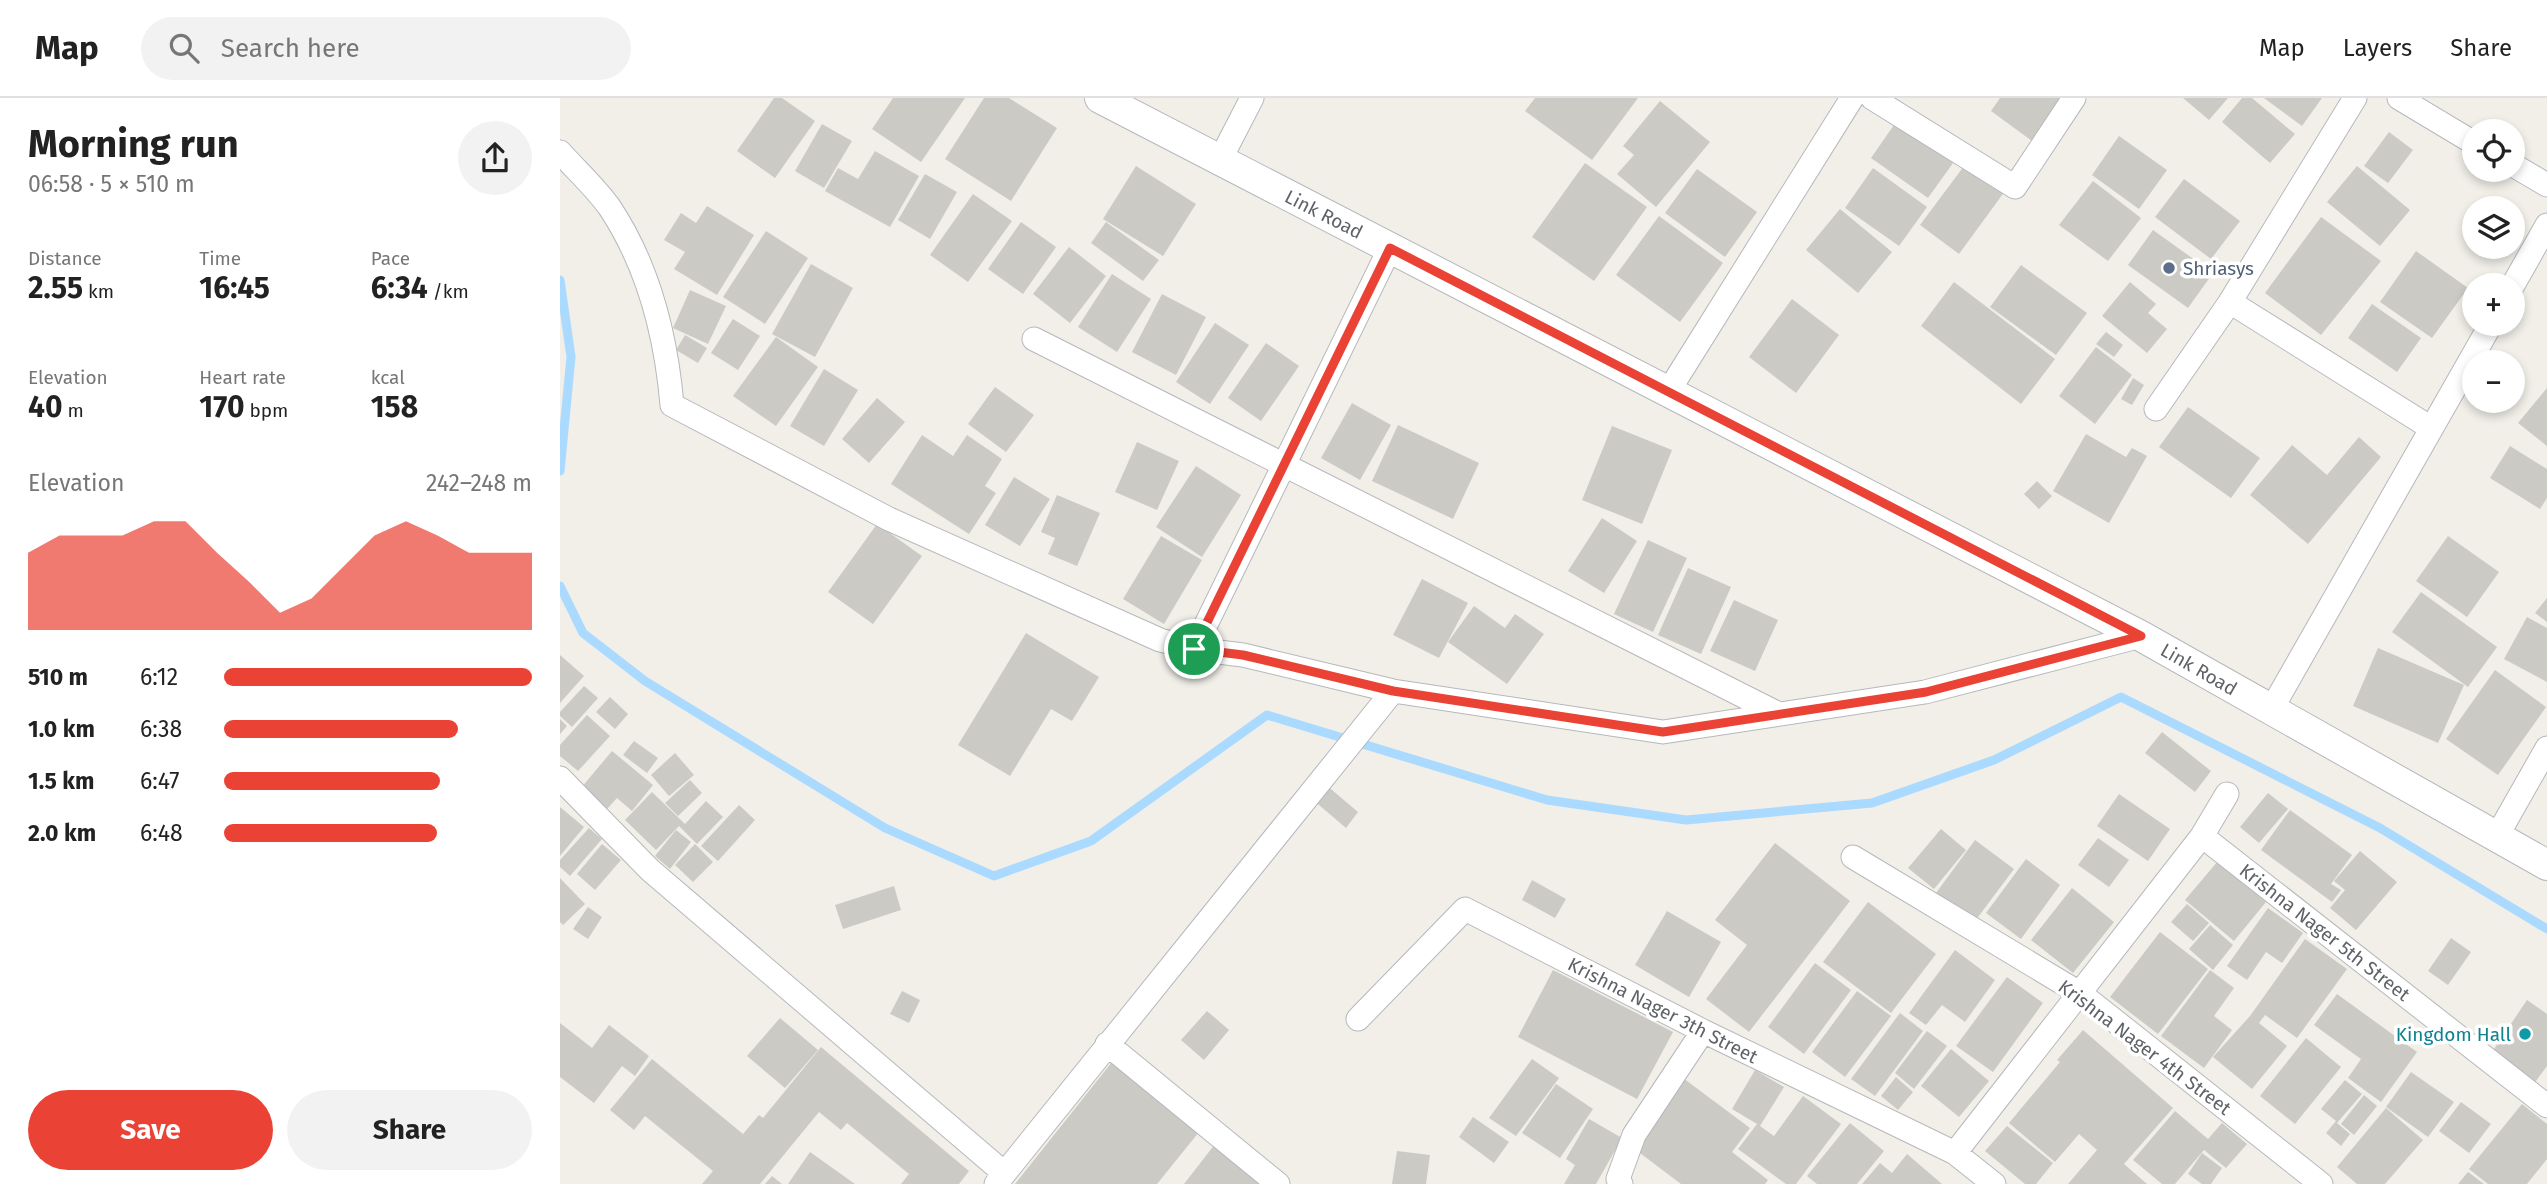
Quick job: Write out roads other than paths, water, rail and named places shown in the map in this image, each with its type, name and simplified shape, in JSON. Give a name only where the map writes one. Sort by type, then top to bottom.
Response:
[{"type":"street","name":"Link Road","points":[[1100,98],[2141,636],[2547,865]]},
{"type":"street","points":[[1220,160],[1252,98]]},
{"type":"street","points":[[1668,392],[1852,98]]},
{"type":"street","points":[[1872,98],[2015,187],[2074,98]]},
{"type":"street","points":[[2156,409],[2230,302],[2355,98]]},
{"type":"street","points":[[2399,98],[2462,136]]},
{"type":"street","points":[[560,152],[609,207],[654,301],[668,354],[672,404],[889,519],[1160,640],[1194,649],[1243,655],[1393,691],[1663,732],[1926,692],[2141,636]]},
{"type":"street","points":[[2525,172],[2547,185]]},
{"type":"street","points":[[2520,273],[2547,225]]},
{"type":"street","points":[[1194,649],[1390,248]]},
{"type":"street","points":[[2230,302],[2431,428]]},
{"type":"street","points":[[2271,710],[2484,336]]},
{"type":"street","points":[[1034,339],[1779,714]]},
{"type":"street","points":[[560,778],[650,870],[1000,1179],[1393,691]]},
{"type":"street","points":[[2497,836],[2547,748]]},
{"type":"street","points":[[1955,1153],[2202,836],[2227,794]]},
{"type":"street","name":"Krishna Nager 5th Street","points":[[2202,836],[2547,1106]]},
{"type":"street","name":"Krishna Nager 4th Street","points":[[1853,857],[2081,994],[2321,1184]]},
{"type":"street","name":"Krishna Nager 3th Street","points":[[1358,1019],[1465,909],[1703,1031],[1955,1153],[1979,1179]]},
{"type":"street","points":[[1620,1184],[1618,1179],[1634,1135],[1703,1031]]},
{"type":"street","points":[[1107,1044],[1278,1184]]},
{"type":"waterway","points":[[560,280],[571,357],[560,471]]},
{"type":"waterway","points":[[560,586],[583,633],[645,681],[885,828],[994,876],[1091,841],[1267,715],[1547,800],[1686,820],[1872,803],[1994,760],[2121,697],[2380,828],[2547,929]]},
{"type":"place","name":"Shriasys","points":[[2169,268]]},
{"type":"place","name":"Kingdom Hall","points":[[2525,1034]]}]
